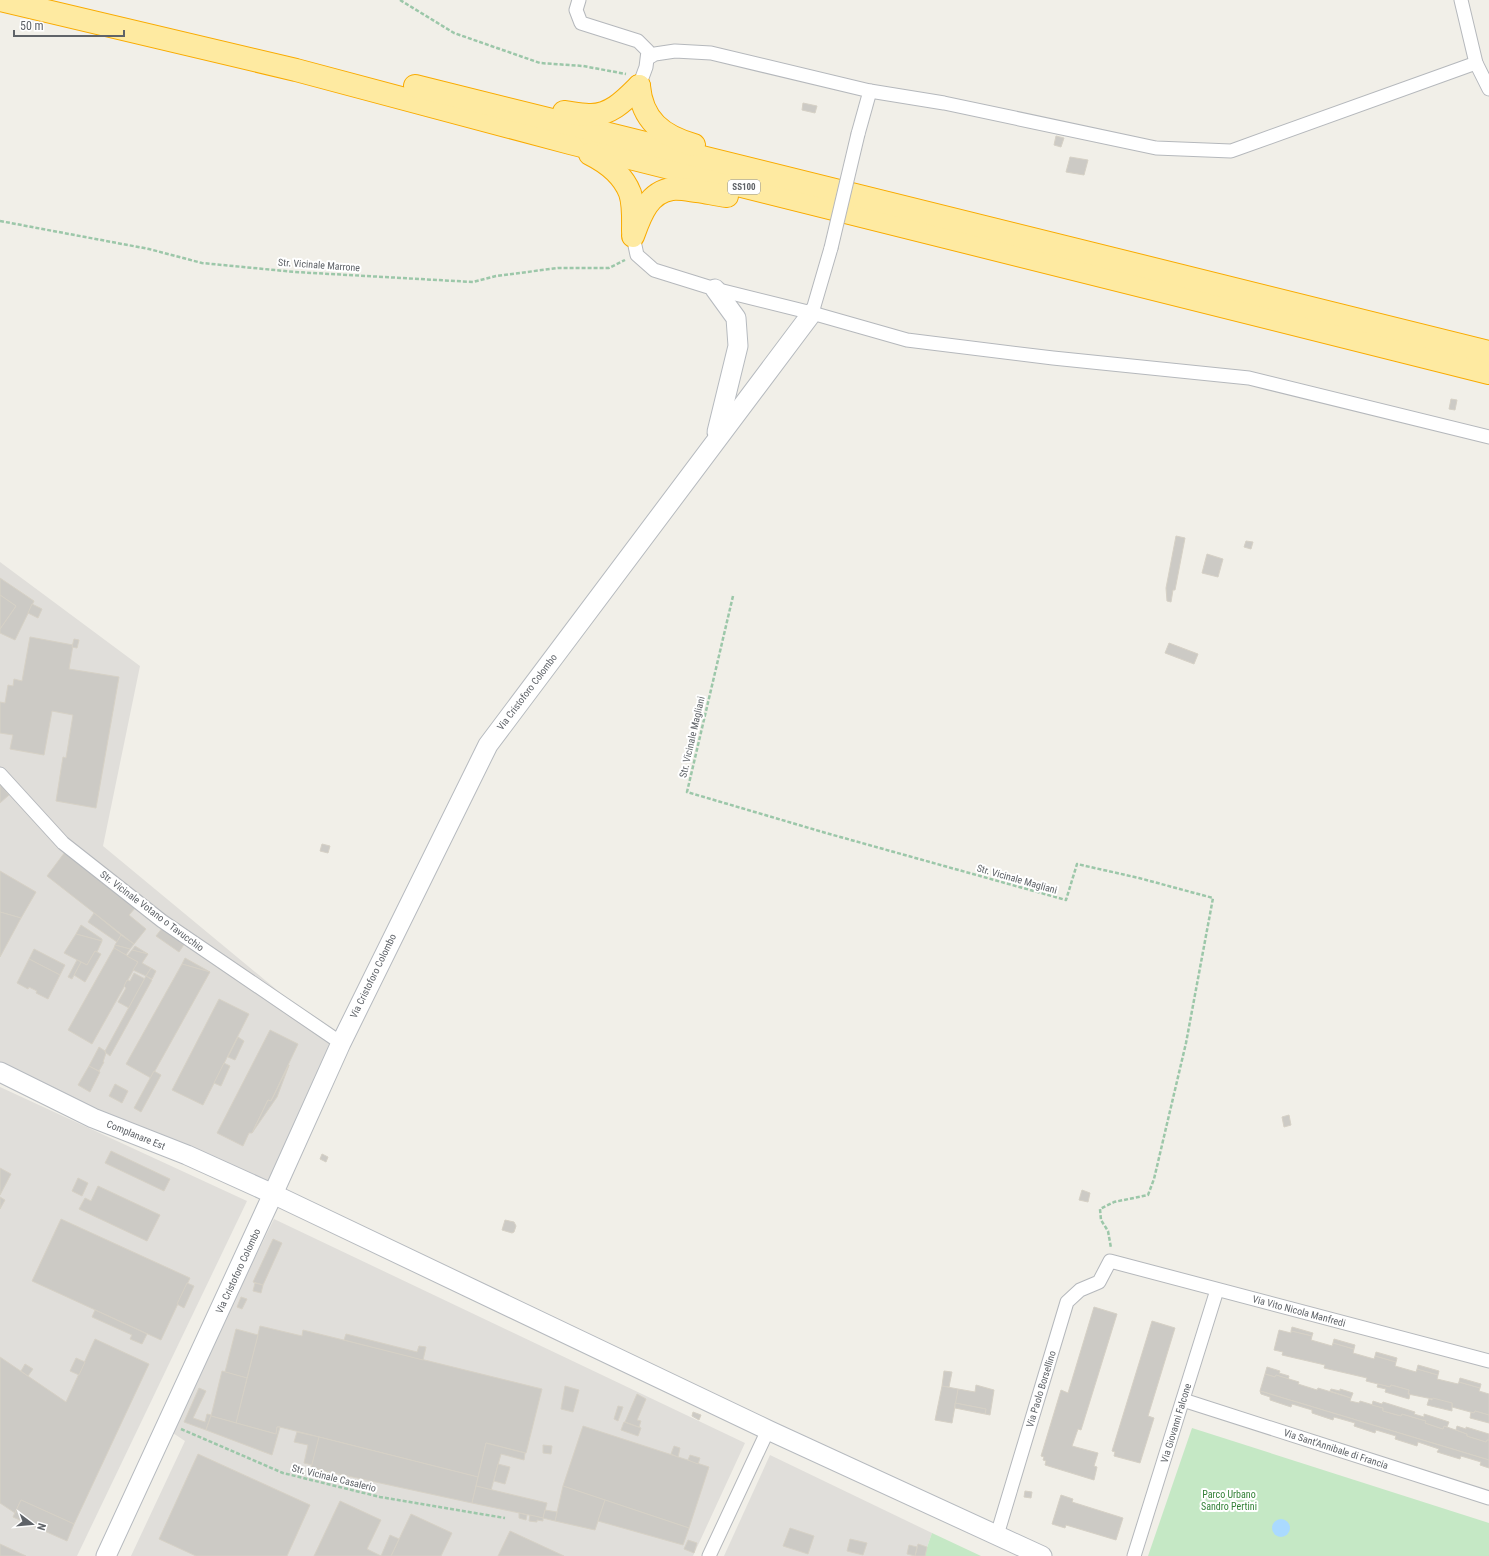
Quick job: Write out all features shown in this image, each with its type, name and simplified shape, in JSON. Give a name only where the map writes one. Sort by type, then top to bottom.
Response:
[{"type":"highway","name":"SS100","points":[[0,0],[296,70],[570,143],[1489,374]]},
{"type":"highway","name":"SS100","points":[[53,0],[527,113],[1489,352]]},
{"type":"highway","name":"SS100","points":[[527,113],[549,111],[590,116],[608,112],[622,102],[640,82]]},
{"type":"highway","name":"SS100","points":[[640,82],[643,106],[656,127],[672,137],[735,157],[747,168]]},
{"type":"highway","name":"SS100","points":[[570,143],[605,162],[622,180],[629,192],[632,206],[635,245]]},
{"type":"highway","name":"SS100","points":[[635,245],[640,216],[655,195],[672,189],[742,197],[778,195]]},
{"type":"main road","points":[[715,289],[736,318],[738,346],[715,440]]},
{"type":"main road","name":"Via Cristoforo Colombo","points":[[106,1556],[273,1194],[341,1042],[488,745],[715,440],[812,313]]},
{"type":"main road","name":"Complanare Est","points":[[0,1072],[93,1118],[187,1155],[273,1194],[768,1430],[1042,1556]]},
{"type":"street","points":[[579,0],[576,10],[580,24],[638,41],[648,51],[648,58],[640,82]]},
{"type":"street","points":[[1461,0],[1476,63],[1489,89]]},
{"type":"street","points":[[648,58],[655,54],[675,51],[711,53],[870,91],[944,103],[1156,148],[1231,150],[1476,63]]},
{"type":"street","points":[[812,313],[831,248],[858,134],[870,91]]},
{"type":"street","points":[[635,245],[654,270],[715,289],[812,313],[907,340],[1053,358],[1249,378],[1489,438]]},
{"type":"street","name":"Str. Vicinale Votano o Tavucchio","points":[[0,774],[63,843],[162,921],[341,1042]]},
{"type":"street","name":"Via Vito Nicola Manfredi","points":[[1110,1261],[1489,1360]]},
{"type":"street","name":"Via Paolo Borsellino","points":[[997,1535],[1067,1302],[1080,1290],[1099,1282],[1110,1261]]},
{"type":"street","name":"Via Giovanni Falcone","points":[[1134,1556],[1217,1290]]},
{"type":"street","name":"Via Sant'Annibale di Francia","points":[[1183,1400],[1489,1498]]},
{"type":"street","points":[[709,1556],[768,1430]]},
{"type":"path","points":[[400,0],[454,33],[540,63],[583,66],[640,82]]},
{"type":"path","name":"Str. Vicinale Marrone","points":[[0,221],[149,249],[202,263],[295,272],[473,282],[496,276],[558,268],[609,268],[635,245]]},
{"type":"path","name":"Str. Vicinale Magliani","points":[[733,596],[687,792],[826,833],[1066,900],[1077,864],[1139,878],[1212,898],[1186,1043],[1154,1179],[1148,1195],[1114,1202],[1100,1209],[1101,1220],[1108,1231],[1112,1246],[1110,1261]]},
{"type":"path","name":"Str. Vicinale Casalerio","points":[[168,1423],[283,1473],[380,1497],[505,1518]]},
{"type":"shaded area","points":[[0,562],[140,666],[103,846],[341,1043],[273,1194],[0,1066]]},
{"type":"shaded area","points":[[0,1087],[247,1201],[77,1556],[0,1556]]},
{"type":"shaded area","points":[[274,1219],[745,1443],[693,1556],[131,1556],[185,1441],[170,1431]]},
{"type":"shaded area","points":[[770,1455],[932,1533],[924,1556],[724,1556]]},
{"type":"green space","name":"Parco Urbano Sandro Pertini","points":[[1192,1428],[1489,1523],[1489,1556],[1148,1556]]},
{"type":"green space","points":[[932,1533],[981,1556],[924,1556]]},
{"type":"water","points":[[1281,1519],[1287,1522],[1290,1528],[1287,1534],[1281,1537],[1275,1534],[1272,1528],[1275,1522]]},
{"type":"building","points":[[803,103],[817,106],[815,113],[802,110]]},
{"type":"building","points":[[1056,136],[1064,138],[1061,147],[1054,145]]},
{"type":"building","points":[[1070,157],[1088,160],[1084,175],[1066,172]]},
{"type":"building","points":[[1451,399],[1457,400],[1455,410],[1449,409]]},
{"type":"building","points":[[1176,536],[1185,538],[1175,590],[1173,590],[1171,602],[1167,601],[1166,588]]},
{"type":"building","points":[[1246,541],[1253,542],[1251,549],[1244,547]]},
{"type":"building","points":[[1207,554],[1223,559],[1218,577],[1202,573]]},
{"type":"building","points":[[0,578],[34,601],[15,640],[0,633],[0,629],[16,606],[0,595]]},
{"type":"building","points":[[0,595],[16,606],[0,629]]},
{"type":"building","points":[[32,604],[42,609],[38,618],[28,613]]},
{"type":"building","points":[[30,637],[73,645],[69,669],[119,677],[96,808],[56,801],[63,757],[66,758],[73,715],[52,711],[44,755],[10,749],[13,735],[0,733],[0,702],[5,703],[8,685],[13,686],[14,679],[22,681]]},
{"type":"building","points":[[74,639],[79,640],[77,648],[72,647]]},
{"type":"building","points":[[1169,643],[1198,654],[1194,664],[1165,653]]},
{"type":"building","points":[[0,784],[9,795],[0,803]]},
{"type":"building","points":[[322,844],[330,846],[328,853],[320,851]]},
{"type":"building","points":[[65,852],[136,907],[129,915],[146,929],[134,944],[47,876]]},
{"type":"building","points":[[0,871],[36,892],[21,918],[0,912]]},
{"type":"building","points":[[0,912],[21,918],[0,957]]},
{"type":"building","points":[[94,913],[121,935],[117,942],[88,922]]},
{"type":"building","points":[[81,925],[102,939],[102,941],[76,934]]},
{"type":"building","points":[[163,927],[185,943],[179,952],[156,936]]},
{"type":"building","points":[[76,934],[102,941],[97,952],[95,951],[87,965],[64,953]]},
{"type":"building","points":[[121,935],[134,944],[130,949],[115,945]]},
{"type":"building","points":[[115,945],[130,949],[126,955],[114,948]]},
{"type":"building","points":[[135,946],[148,954],[132,950]]},
{"type":"building","points":[[114,948],[138,962],[92,1044],[68,1030]]},
{"type":"building","points":[[34,949],[65,965],[60,975],[29,959]]},
{"type":"building","points":[[132,950],[148,954],[142,963],[151,968],[146,976],[133,970],[138,962],[127,956]]},
{"type":"building","points":[[95,951],[101,954],[85,982],[74,975],[81,962],[87,965]]},
{"type":"building","points":[[185,958],[210,972],[182,964]]},
{"type":"building","points":[[29,959],[60,975],[48,999],[36,993],[37,991],[29,987],[28,989],[17,983]]},
{"type":"building","points":[[77,960],[81,962],[72,979],[68,977]]},
{"type":"building","points":[[182,964],[210,972],[151,1078],[126,1064]]},
{"type":"building","points":[[151,968],[156,971],[152,979],[146,976]]},
{"type":"building","points":[[134,973],[145,979],[129,1008],[118,1002],[126,988],[124,986],[127,980],[130,981]]},
{"type":"building","points":[[146,976],[152,980],[110,1056],[105,1051]]},
{"type":"building","points":[[219,999],[249,1014],[203,1105],[172,1090]]},
{"type":"building","points":[[270,1030],[298,1044],[271,1101],[268,1100],[252,1133],[249,1133],[243,1146],[217,1133]]},
{"type":"building","points":[[238,1037],[244,1041],[235,1060],[228,1057]]},
{"type":"building","points":[[99,1047],[106,1053],[104,1062],[99,1071],[89,1066]]},
{"type":"building","points":[[224,1063],[230,1066],[221,1086],[214,1083]]},
{"type":"building","points":[[289,1065],[277,1097],[252,1133],[268,1100],[271,1101]]},
{"type":"building","points":[[89,1066],[100,1072],[90,1092],[78,1085]]},
{"type":"building","points":[[154,1071],[161,1075],[141,1112],[134,1108]]},
{"type":"building","points":[[115,1084],[128,1091],[122,1103],[109,1096]]},
{"type":"building","points":[[1289,1115],[1291,1125],[1284,1127],[1282,1117]]},
{"type":"building","points":[[111,1151],[170,1179],[164,1191],[105,1163]]},
{"type":"building","points":[[322,1154],[328,1157],[326,1162],[320,1159]]},
{"type":"building","points":[[0,1168],[11,1174],[0,1195]]},
{"type":"building","points":[[78,1178],[88,1183],[82,1196],[72,1191]]},
{"type":"building","points":[[98,1186],[160,1215],[147,1241],[79,1209],[85,1198],[91,1201]]},
{"type":"building","points":[[1082,1190],[1090,1193],[1088,1202],[1079,1200]]},
{"type":"building","points":[[0,1197],[5,1200],[0,1209]]},
{"type":"building","points":[[61,1219],[190,1278],[161,1340],[32,1281]]},
{"type":"building","points":[[505,1220],[514,1222],[516,1226],[514,1232],[512,1233],[502,1230]]},
{"type":"building","points":[[273,1239],[282,1243],[263,1285],[253,1282]]},
{"type":"building","points":[[187,1283],[194,1286],[184,1308],[177,1304]]},
{"type":"building","points":[[255,1283],[263,1285],[261,1293],[253,1291]]},
{"type":"building","points":[[241,1297],[247,1299],[242,1309],[237,1307]]},
{"type":"building","points":[[1094,1307],[1117,1314],[1081,1430],[1078,1429],[1072,1446],[1098,1453],[1094,1466],[1097,1467],[1094,1480],[1045,1465],[1046,1461],[1043,1460],[1044,1457],[1041,1456],[1061,1390],[1068,1393]]},
{"type":"building","points":[[95,1310],[147,1334],[142,1344],[130,1339],[132,1335],[92,1317]]},
{"type":"building","points":[[1152,1321],[1175,1328],[1148,1416],[1154,1418],[1140,1463],[1114,1456],[1115,1452],[1112,1451]]},
{"type":"building","points":[[260,1326],[302,1336],[303,1330],[542,1389],[526,1453],[486,1443],[478,1477],[280,1427],[277,1427],[276,1434],[236,1423]]},
{"type":"building","points":[[1292,1327],[1313,1333],[1312,1336],[1291,1331]]},
{"type":"building","points":[[236,1329],[258,1335],[247,1378],[225,1372]]},
{"type":"building","points":[[1279,1330],[1312,1336],[1311,1340],[1332,1346],[1333,1343],[1354,1349],[1353,1353],[1374,1359],[1375,1356],[1396,1362],[1395,1366],[1416,1372],[1417,1369],[1438,1375],[1437,1379],[1458,1384],[1459,1382],[1480,1388],[1479,1391],[1489,1394],[1489,1415],[1475,1411],[1474,1413],[1452,1407],[1452,1403],[1408,1394],[1409,1390],[1391,1385],[1390,1387],[1366,1381],[1367,1378],[1324,1368],[1325,1365],[1282,1355],[1283,1352],[1274,1350]]},
{"type":"building","points":[[346,1334],[417,1352],[419,1346],[426,1347],[423,1360],[344,1340]]},
{"type":"building","points":[[95,1339],[149,1364],[74,1524],[21,1500],[15,1513],[0,1503],[0,1357],[66,1402]]},
{"type":"building","points":[[1334,1339],[1355,1345],[1354,1349],[1333,1343]]},
{"type":"building","points":[[1376,1352],[1397,1358],[1396,1362],[1375,1356]]},
{"type":"building","points":[[76,1358],[85,1362],[79,1375],[70,1371]]},
{"type":"building","points":[[25,1364],[33,1369],[28,1376],[21,1371]]},
{"type":"building","points":[[1418,1365],[1439,1371],[1438,1375],[1417,1369]]},
{"type":"building","points":[[1267,1367],[1280,1371],[1279,1373],[1289,1376],[1288,1379],[1276,1375],[1275,1377],[1265,1374]]},
{"type":"building","points":[[222,1371],[247,1378],[236,1423],[211,1416]]},
{"type":"building","points":[[944,1371],[952,1372],[949,1387],[942,1386]]},
{"type":"building","points":[[1265,1374],[1275,1377],[1276,1375],[1299,1382],[1298,1384],[1317,1390],[1318,1388],[1351,1398],[1350,1401],[1359,1403],[1360,1401],[1383,1408],[1383,1411],[1401,1416],[1402,1414],[1426,1421],[1425,1423],[1443,1429],[1444,1426],[1486,1442],[1489,1440],[1489,1460],[1260,1391]]},
{"type":"building","points":[[1460,1378],[1481,1384],[1480,1388],[1459,1382]]},
{"type":"building","points":[[1378,1384],[1390,1387],[1391,1385],[1409,1390],[1409,1399],[1385,1392],[1386,1389],[1377,1387]]},
{"type":"building","points":[[976,1385],[994,1390],[990,1415],[985,1414],[986,1409],[955,1403],[958,1389],[975,1392]]},
{"type":"building","points":[[565,1386],[579,1390],[573,1412],[561,1409]]},
{"type":"building","points":[[942,1386],[958,1389],[952,1423],[935,1420]]},
{"type":"building","points":[[199,1388],[206,1391],[193,1418],[205,1422],[207,1414],[211,1415],[206,1430],[184,1422]]},
{"type":"building","points":[[1331,1389],[1340,1391],[1340,1389],[1353,1393],[1351,1398],[1330,1391]]},
{"type":"building","points":[[1260,1391],[1489,1460],[1489,1468],[1480,1465],[1481,1462],[1461,1456],[1460,1459],[1437,1452],[1439,1449],[1418,1442],[1417,1446],[1395,1439],[1396,1436],[1376,1430],[1375,1433],[1354,1426],[1355,1423],[1334,1417],[1333,1420],[1312,1413],[1312,1410],[1292,1404],[1291,1407],[1270,1400],[1270,1397],[1261,1394]]},
{"type":"building","points":[[637,1394],[646,1399],[637,1420],[641,1421],[639,1427],[625,1422]]},
{"type":"building","points":[[1433,1398],[1452,1403],[1452,1411],[1427,1405],[1429,1399],[1432,1400]]},
{"type":"building","points":[[1373,1401],[1382,1404],[1383,1402],[1415,1412],[1414,1414],[1424,1417],[1424,1414],[1449,1422],[1447,1427],[1444,1426],[1443,1429],[1425,1423],[1426,1421],[1402,1414],[1401,1416],[1383,1411],[1383,1408],[1372,1405]]},
{"type":"building","points":[[955,1403],[986,1409],[985,1414],[955,1408]]},
{"type":"building","points":[[618,1406],[623,1407],[618,1421],[614,1419]]},
{"type":"building","points":[[1475,1411],[1489,1415],[1489,1423],[1470,1418],[1471,1412],[1474,1413]]},
{"type":"building","points":[[693,1412],[701,1415],[699,1420],[692,1416]]},
{"type":"building","points":[[211,1416],[276,1434],[277,1427],[280,1427],[272,1455],[206,1430]]},
{"type":"building","points":[[624,1422],[641,1428],[638,1436],[621,1430]]},
{"type":"building","points":[[583,1426],[709,1467],[689,1528],[563,1486]]},
{"type":"building","points":[[1457,1426],[1466,1429],[1466,1427],[1489,1434],[1489,1440],[1486,1442],[1467,1436],[1467,1434],[1456,1430]]},
{"type":"building","points":[[297,1432],[319,1437],[312,1465],[304,1463],[308,1445],[294,1442]]},
{"type":"building","points":[[319,1437],[478,1477],[472,1503],[311,1468]]},
{"type":"building","points":[[486,1443],[525,1453],[524,1460],[501,1454],[491,1490],[476,1486]]},
{"type":"building","points":[[543,1445],[552,1446],[551,1454],[543,1453]]},
{"type":"building","points":[[674,1446],[680,1448],[678,1457],[671,1454]]},
{"type":"building","points":[[198,1454],[310,1505],[287,1556],[196,1556],[159,1539]]},
{"type":"building","points":[[690,1455],[700,1458],[698,1464],[688,1460]]},
{"type":"building","points":[[498,1464],[510,1467],[505,1484],[494,1481]]},
{"type":"building","points":[[476,1486],[547,1503],[543,1518],[472,1503]]},
{"type":"building","points":[[563,1486],[605,1500],[595,1530],[555,1521]]},
{"type":"building","points":[[1025,1491],[1032,1492],[1031,1498],[1024,1497]]},
{"type":"building","points":[[1061,1495],[1073,1499],[1072,1502],[1123,1518],[1116,1540],[1066,1525],[1065,1528],[1052,1524]]},
{"type":"building","points":[[21,1500],[74,1524],[67,1541],[13,1517]]},
{"type":"building","points":[[605,1500],[689,1528],[683,1545],[598,1521]]},
{"type":"building","points":[[340,1501],[381,1520],[367,1549],[381,1556],[314,1556]]},
{"type":"building","points":[[545,1510],[557,1512],[555,1521],[543,1518]]},
{"type":"building","points":[[519,1513],[527,1515],[526,1520],[519,1518]]},
{"type":"building","points":[[411,1514],[452,1533],[441,1556],[391,1556]]},
{"type":"building","points":[[530,1515],[543,1518],[543,1521],[529,1521]]},
{"type":"building","points":[[790,1528],[814,1536],[808,1554],[783,1546]]},
{"type":"building","points":[[510,1531],[564,1556],[498,1556]]},
{"type":"building","points":[[390,1535],[399,1539],[391,1556],[381,1556]]},
{"type":"building","points":[[850,1539],[867,1543],[863,1555],[847,1551]]},
{"type":"building","points":[[688,1540],[697,1543],[694,1553],[684,1549]]},
{"type":"building","points":[[0,1544],[26,1556],[0,1556]]},
{"type":"building","points":[[918,1544],[927,1547],[925,1556],[915,1556]]},
{"type":"building","points":[[909,1545],[917,1547],[915,1556],[907,1554]]}]
